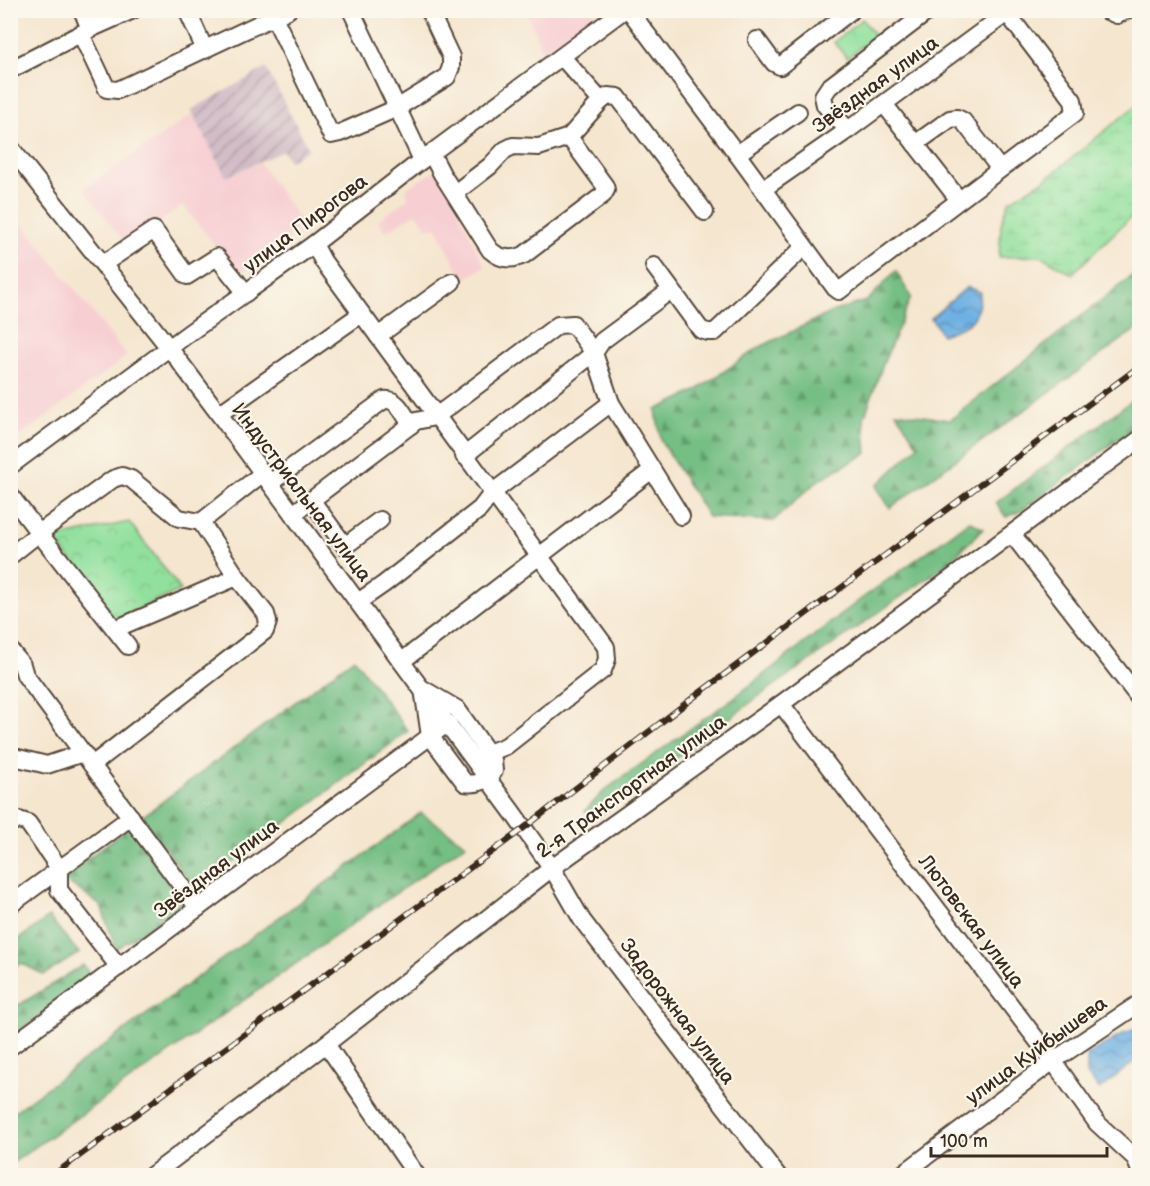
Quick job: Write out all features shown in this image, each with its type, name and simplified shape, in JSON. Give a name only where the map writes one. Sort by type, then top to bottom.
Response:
[{"type":"street","points":[[82,10],[86,31],[107,89],[111,90],[118,90],[281,14],[331,135],[397,108],[447,77],[451,67],[451,57],[429,10]]},
{"type":"street","points":[[10,70],[113,15],[133,10]]},
{"type":"street","points":[[187,10],[205,50]]},
{"type":"street","points":[[351,10],[397,108],[427,157],[455,193],[490,250],[495,254],[512,259],[524,255],[603,195],[606,190],[605,186],[569,137]]},
{"type":"street","name":"улица Пирогова","points":[[10,466],[314,244],[624,10]]},
{"type":"street","points":[[629,10],[839,291],[1075,113],[1073,100],[1009,12]]},
{"type":"street","points":[[758,40],[774,63],[780,66],[852,10]]},
{"type":"street","points":[[848,130],[825,105],[823,96],[829,87],[930,10]]},
{"type":"street","points":[[1105,10],[1117,15],[1127,10]]},
{"type":"street","name":"Звёздная улица","points":[[763,189],[1009,12]]},
{"type":"street","points":[[562,57],[601,101]]},
{"type":"street","points":[[455,193],[490,166],[505,150],[513,146],[539,147],[569,137],[608,96],[618,97],[705,212]]},
{"type":"street","points":[[884,104],[959,200]]},
{"type":"street","points":[[737,154],[798,112]]},
{"type":"street","points":[[915,144],[950,119],[957,118],[963,121],[1000,169]]},
{"type":"street","name":"Индустриальная улица","points":[[10,147],[170,348],[448,723],[482,757],[488,778],[552,868]]},
{"type":"street","points":[[103,264],[154,230],[188,276],[217,256],[246,293]]},
{"type":"street","points":[[314,244],[323,261],[435,417],[606,647],[607,659],[603,670],[506,746],[482,757],[456,709],[423,689]]},
{"type":"street","points":[[654,266],[701,330],[715,332],[804,247]]},
{"type":"street","points":[[378,336],[452,282]]},
{"type":"street","points":[[464,456],[594,352],[602,341],[671,290]]},
{"type":"street","points":[[219,414],[362,314]]},
{"type":"street","points":[[293,514],[416,421],[435,417],[558,326],[573,324],[594,352],[611,403],[681,516]]},
{"type":"street","points":[[10,556],[113,478],[122,476],[130,479],[179,518],[201,522],[384,400],[390,399],[395,402],[411,425]]},
{"type":"street","points":[[358,602],[480,509],[493,492],[611,403]]},
{"type":"street","name":"2-я Транспортная улица","points":[[152,1176],[552,868],[781,704],[1140,439]]},
{"type":"street","points":[[402,661],[652,470]]},
{"type":"street","points":[[10,495],[128,646]]},
{"type":"street","points":[[312,501],[345,546],[380,520]]},
{"type":"street","points":[[10,756],[47,765],[87,759],[265,631],[268,622],[266,614],[237,578],[201,522]]},
{"type":"street","points":[[1012,534],[1140,699]]},
{"type":"street","points":[[114,629],[237,578]]},
{"type":"street","points":[[10,650],[22,665],[25,675],[198,908]]},
{"type":"street","points":[[423,689],[430,736],[465,783],[475,784],[488,778]]},
{"type":"street","name":"Лютовская улица","points":[[781,704],[1053,1061],[1097,1123],[1135,1155]]},
{"type":"street","name":"Звёздная улица","points":[[10,1047],[448,723]]},
{"type":"street","points":[[10,905],[131,818]]},
{"type":"street","points":[[10,822],[19,820],[28,823],[59,868],[59,890],[119,967]]},
{"type":"street","name":"Задорожная улица","points":[[552,868],[582,920],[778,1176]]},
{"type":"street","name":"улица Куйбышева","points":[[900,1176],[1053,1061],[1140,1003]]},
{"type":"street","points":[[326,1044],[417,1176]]},
{"type":"shaded area","points":[[526,11],[597,11],[543,53]]},
{"type":"shaded area","points":[[266,68],[309,149],[289,161],[283,151],[226,177],[191,110]]},
{"type":"shaded area","points":[[193,114],[226,177],[260,163],[303,225],[238,274],[183,205],[127,246],[84,189]]},
{"type":"shaded area","points":[[439,169],[485,267],[463,280],[437,228],[426,228],[417,213],[385,232],[378,221],[408,198],[406,188]]},
{"type":"shaded area","points":[[11,209],[127,356],[11,443]]},
{"type":"green space","points":[[862,19],[875,36],[847,58],[834,42]]},
{"type":"green space","points":[[1139,103],[1139,211],[1072,274],[1041,256],[999,257],[1001,225],[1009,201],[1046,179]]},
{"type":"green space","points":[[1139,270],[1139,327],[890,508],[876,486],[918,446],[896,412],[950,420]]},
{"type":"green space","points":[[896,271],[911,297],[864,418],[867,453],[820,479],[773,521],[708,517],[661,441],[656,410],[694,392],[758,348],[834,311],[867,301]]},
{"type":"green space","points":[[1139,395],[1139,424],[1019,512],[1006,517],[996,503]]},
{"type":"green space","points":[[970,521],[983,529],[945,566],[758,697],[598,817],[585,811],[605,790],[736,696],[861,599]]},
{"type":"green space","points":[[129,522],[181,590],[114,620],[54,538]]},
{"type":"green space","points":[[354,658],[408,731],[196,890],[142,817]]},
{"type":"green space","points":[[421,813],[466,844],[11,1164],[11,1114]]},
{"type":"green space","points":[[130,826],[182,904],[116,949],[101,906],[62,878]]},
{"type":"green space","points":[[49,917],[79,953],[44,975],[21,963],[11,970],[11,945]]},
{"type":"green space","points":[[83,965],[93,977],[14,1035],[11,1032],[11,1000],[19,1005]]},
{"type":"water","points":[[967,287],[980,292],[974,317],[966,325],[942,335],[931,318]]},
{"type":"water","points":[[1136,1029],[1139,1030],[1139,1058],[1100,1089],[1087,1075],[1087,1055]]},
{"type":"railway","points":[[52,1176],[524,828],[694,697],[1140,366]]}]
